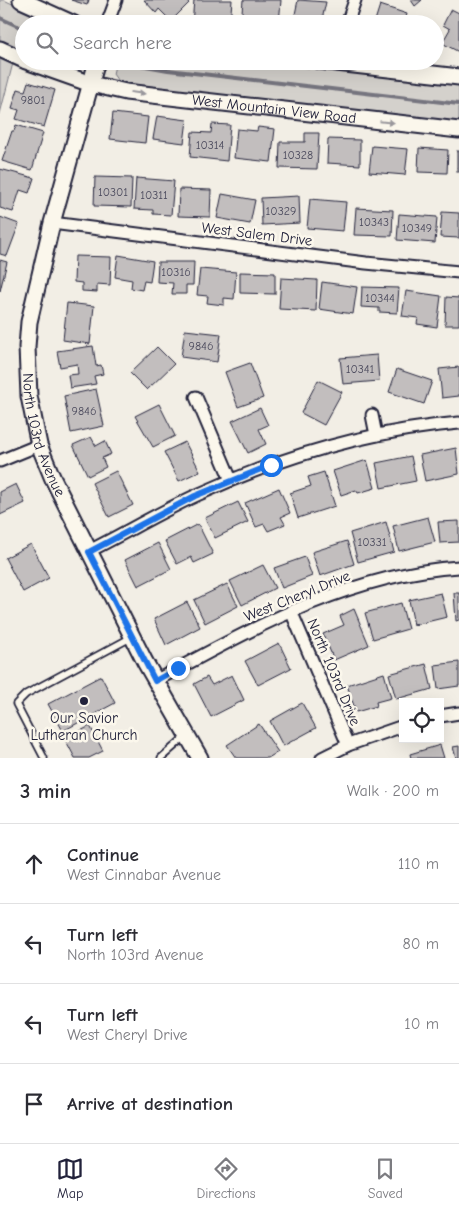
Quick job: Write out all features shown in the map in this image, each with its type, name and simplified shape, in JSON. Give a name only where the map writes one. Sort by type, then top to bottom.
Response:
[{"type":"street","points":[[21,0],[54,15]]},
{"type":"street","points":[[110,15],[116,0]]},
{"type":"street","points":[[350,15],[355,0]]},
{"type":"street","points":[[0,49],[15,56]]},
{"type":"street","points":[[51,70],[91,84]]},
{"type":"street","name":"North 103rd Avenue","points":[[95,70],[52,223],[34,300],[27,347],[28,396],[39,445],[89,552],[155,681],[200,758]]},
{"type":"street","points":[[400,70],[459,77]]},
{"type":"street","name":"West Mountain View Road","points":[[91,84],[154,95],[459,130]]},
{"type":"street","name":"West Salem Drive","points":[[52,223],[366,263],[459,272]]},
{"type":"street","points":[[196,397],[231,480]]},
{"type":"street","points":[[372,415],[376,435]]},
{"type":"street","points":[[89,552],[195,496],[231,480],[312,451],[376,435],[459,424]]},
{"type":"street","points":[[0,461],[39,445]]},
{"type":"street","name":"West Cheryl Drive","points":[[155,681],[291,611],[332,595],[375,582],[459,567]]},
{"type":"street","name":"North 103rd Drive","points":[[291,611],[348,746]]},
{"type":"street","points":[[444,715],[459,713]]},
{"type":"street","points":[[322,758],[348,746],[399,727]]},
{"type":"lane","points":[[44,758],[16,704],[26,694],[132,637]]},
{"type":"lane","points":[[162,758],[186,736]]},
{"type":"shaded area","points":[[0,0],[4,0],[36,15],[15,15],[15,48],[0,42]]},
{"type":"shaded area","points":[[0,57],[13,63],[0,114]]},
{"type":"shaded area","points":[[114,70],[326,70],[459,85],[459,125],[120,84],[113,74]]},
{"type":"building","points":[[71,0],[89,0],[87,5]]},
{"type":"building","points":[[144,0],[186,0],[189,3],[177,15],[165,15],[159,9],[156,13]]},
{"type":"building","points":[[194,0],[232,0],[231,15],[193,15]]},
{"type":"building","points":[[243,0],[281,0],[280,15],[242,15]]},
{"type":"building","points":[[298,0],[326,2],[323,15],[295,15]]},
{"type":"building","points":[[411,0],[422,0],[415,6]]},
{"type":"building","points":[[380,5],[407,14],[407,15],[377,15]]},
{"type":"building","points":[[451,9],[459,13],[459,52],[444,44],[444,40],[450,29],[444,26]]},
{"type":"building","points":[[28,82],[55,90],[44,127],[16,119],[19,110],[12,108],[18,89],[25,91]]},
{"type":"building","points":[[113,113],[148,117],[145,143],[110,139]]},
{"type":"building","points":[[157,116],[187,120],[184,143],[153,139]]},
{"type":"building","points":[[212,124],[230,125],[227,161],[190,157],[192,132],[211,133]]},
{"type":"building","points":[[16,125],[43,133],[32,170],[2,161],[12,131],[14,131]]},
{"type":"building","points":[[258,127],[275,129],[271,162],[234,158],[237,129],[257,131]]},
{"type":"building","points":[[305,133],[319,133],[317,169],[279,168],[280,142],[305,142]]},
{"type":"building","points":[[328,139],[360,140],[360,165],[327,163]]},
{"type":"building","points":[[372,146],[408,149],[405,175],[369,172]]},
{"type":"building","points":[[419,148],[448,150],[447,173],[418,172]]},
{"type":"building","points":[[457,151],[459,151],[459,172],[457,172]]},
{"type":"building","points":[[0,169],[34,178],[29,193],[20,190],[13,212],[0,208]]},
{"type":"building","points":[[95,177],[132,178],[131,207],[94,206]]},
{"type":"building","points":[[136,178],[174,181],[171,215],[153,214],[153,210],[134,209]]},
{"type":"building","points":[[179,189],[211,190],[210,217],[178,216]]},
{"type":"building","points":[[222,194],[255,200],[250,224],[217,218]]},
{"type":"building","points":[[299,196],[300,223],[262,225],[261,198]]},
{"type":"building","points":[[310,199],[346,202],[343,231],[307,228]]},
{"type":"building","points":[[356,208],[393,210],[392,236],[354,235]]},
{"type":"building","points":[[442,212],[459,213],[459,238],[440,237]]},
{"type":"building","points":[[399,214],[437,217],[435,243],[397,240]]},
{"type":"building","points":[[0,217],[19,224],[7,256],[0,254]]},
{"type":"building","points":[[118,255],[153,261],[150,282],[144,281],[142,290],[131,288],[132,280],[115,277]]},
{"type":"building","points":[[75,256],[111,257],[110,285],[97,284],[97,292],[82,291],[82,283],[74,282]]},
{"type":"building","points":[[0,260],[7,262],[0,291]]},
{"type":"building","points":[[158,262],[194,262],[193,285],[186,285],[186,294],[172,294],[173,283],[157,282]]},
{"type":"building","points":[[200,269],[236,272],[234,299],[224,298],[224,305],[207,303],[208,296],[197,295]]},
{"type":"building","points":[[240,272],[275,273],[275,294],[240,293]]},
{"type":"building","points":[[281,278],[317,280],[316,311],[279,309]]},
{"type":"building","points":[[322,282],[357,287],[353,314],[319,309]]},
{"type":"building","points":[[362,287],[399,288],[397,313],[379,312],[379,308],[361,307]]},
{"type":"building","points":[[406,291],[441,296],[437,327],[417,324],[418,318],[402,316]]},
{"type":"building","points":[[446,297],[459,298],[459,325],[445,325]]},
{"type":"building","points":[[67,303],[94,306],[90,344],[63,340]]},
{"type":"building","points":[[185,330],[221,334],[217,362],[181,357]]},
{"type":"building","points":[[93,346],[96,366],[101,365],[103,374],[94,376],[96,384],[70,388],[68,375],[78,374],[77,364],[60,367],[57,351]]},
{"type":"building","points":[[157,347],[174,364],[147,390],[130,373]]},
{"type":"building","points":[[377,355],[379,381],[343,384],[340,358]]},
{"type":"building","points":[[250,363],[263,398],[238,407],[225,372]]},
{"type":"building","points":[[459,367],[459,396],[442,398],[439,369]]},
{"type":"building","points":[[397,369],[432,381],[424,404],[389,392]]},
{"type":"building","points":[[318,380],[342,392],[324,425],[301,413]]},
{"type":"building","points":[[96,389],[104,426],[71,433],[64,396]]},
{"type":"building","points":[[159,404],[175,436],[153,447],[135,416]]},
{"type":"building","points":[[260,408],[268,425],[259,429],[266,444],[248,453],[232,421]]},
{"type":"building","points":[[91,437],[96,446],[105,441],[111,454],[102,458],[106,467],[88,476],[73,445]]},
{"type":"building","points":[[185,442],[200,471],[179,481],[164,452]]},
{"type":"building","points":[[456,448],[459,474],[425,481],[420,455]]},
{"type":"building","points":[[411,456],[416,481],[381,488],[376,463]]},
{"type":"building","points":[[367,460],[375,488],[358,493],[356,490],[341,495],[333,471]]},
{"type":"building","points":[[116,471],[133,505],[109,517],[92,483]]},
{"type":"building","points":[[324,472],[335,506],[298,518],[290,493],[311,486],[308,477]]},
{"type":"building","points":[[16,484],[25,503],[0,515],[0,492]]},
{"type":"building","points":[[279,488],[290,513],[281,517],[285,524],[268,531],[264,524],[256,527],[245,503]]},
{"type":"building","points":[[238,502],[248,522],[215,538],[205,518]]},
{"type":"building","points":[[428,517],[435,542],[399,551],[393,526]]},
{"type":"building","points":[[459,521],[459,542],[440,543],[438,522]]},
{"type":"building","points":[[386,522],[394,552],[358,562],[350,533]]},
{"type":"building","points":[[198,524],[213,554],[194,563],[191,557],[177,564],[165,541]]},
{"type":"building","points":[[347,541],[354,564],[320,576],[312,552]]},
{"type":"building","points":[[158,543],[171,569],[138,586],[125,560]]},
{"type":"building","points":[[31,544],[49,578],[23,592],[5,558]]},
{"type":"building","points":[[305,557],[312,576],[282,588],[274,568]]},
{"type":"building","points":[[263,565],[275,588],[242,605],[230,581]]},
{"type":"building","points":[[227,584],[238,606],[205,623],[194,600]]},
{"type":"building","points":[[441,593],[447,617],[414,625],[409,600]]},
{"type":"building","points":[[454,593],[459,593],[459,620],[456,621]]},
{"type":"building","points":[[187,602],[200,627],[166,645],[154,619]]},
{"type":"building","points":[[401,603],[408,629],[373,639],[365,613]]},
{"type":"building","points":[[354,609],[369,645],[334,660],[323,634],[344,625],[340,616]]},
{"type":"building","points":[[279,643],[291,668],[258,685],[245,661]]},
{"type":"building","points":[[459,662],[459,686],[438,689],[435,665]]},
{"type":"building","points":[[426,664],[432,689],[396,699],[389,674]]},
{"type":"building","points":[[384,673],[391,698],[376,702],[377,706],[356,712],[347,685]]},
{"type":"building","points":[[232,675],[244,700],[211,717],[194,684],[207,677],[212,685]]},
{"type":"building","points":[[101,676],[115,703],[63,731],[48,704]]},
{"type":"building","points":[[302,703],[316,728],[283,746],[270,721]]},
{"type":"building","points":[[259,724],[278,752],[268,758],[236,758],[227,745]]},
{"type":"building","points":[[90,726],[103,751],[89,758],[75,758],[65,739]]},
{"type":"building","points":[[440,745],[444,758],[411,758],[410,754]]},
{"type":"building","points":[[459,746],[459,758],[456,758],[453,747]]},
{"type":"waterway","points":[[0,18],[15,25]]},
{"type":"waterway","points":[[168,70],[459,104]]},
{"type":"place","name":"Our Savior Lutheran Church","points":[[84,701]]},
{"type":"route","points":[[178,668],[155,681],[89,552],[195,496],[271,465]]}]
